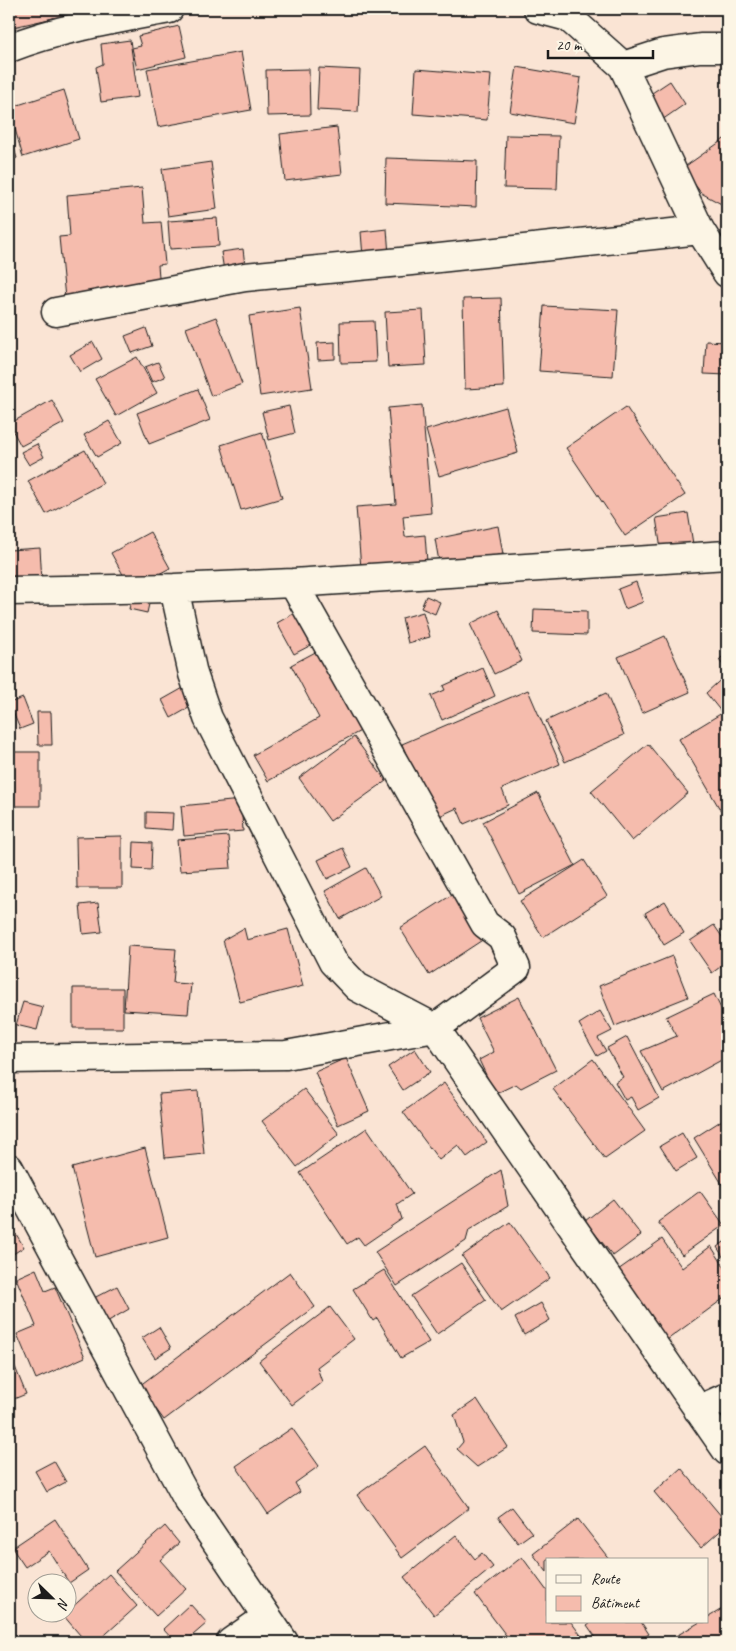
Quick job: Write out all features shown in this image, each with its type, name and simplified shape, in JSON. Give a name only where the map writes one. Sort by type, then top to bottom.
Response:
[{"type":"street","points":[[9,48],[31,39],[169,9]]},
{"type":"street","points":[[538,9],[568,17],[623,66],[700,230],[727,274]]},
{"type":"street","points":[[623,66],[664,53],[700,48],[727,48]]},
{"type":"street","points":[[56,312],[245,277],[700,230]]},
{"type":"street","points":[[9,591],[174,588],[293,583],[727,555]]},
{"type":"street","points":[[9,1059],[286,1055],[436,1028],[516,968],[502,937],[485,924],[293,583]]},
{"type":"street","points":[[174,588],[193,674],[208,718],[332,962],[357,987],[436,1028],[727,1451]]},
{"type":"street","points":[[9,1168],[188,1500],[284,1642]]},
{"type":"street","points":[[698,1410],[727,1397]]},
{"type":"street","points":[[231,1642],[267,1617]]},
{"type":"building","points":[[9,9],[85,9],[85,11],[9,28]]},
{"type":"building","points":[[179,26],[186,57],[137,69],[132,48],[141,46],[138,36]]},
{"type":"building","points":[[130,40],[138,97],[101,102],[96,67],[103,64],[101,44]]},
{"type":"building","points":[[241,52],[251,110],[158,127],[147,69]]},
{"type":"building","points":[[517,67],[581,78],[574,123],[510,112]]},
{"type":"building","points":[[319,68],[360,70],[358,112],[317,110]]},
{"type":"building","points":[[309,69],[310,115],[267,116],[266,70]]},
{"type":"building","points":[[416,69],[491,75],[487,120],[413,114]]},
{"type":"building","points":[[670,81],[685,104],[662,120],[646,97]]},
{"type":"building","points":[[64,90],[79,139],[23,157],[9,108]]},
{"type":"building","points":[[337,127],[342,174],[285,181],[280,134]]},
{"type":"building","points":[[9,134],[17,158],[9,161]]},
{"type":"building","points":[[506,135],[559,136],[557,189],[504,188]]},
{"type":"building","points":[[727,137],[727,207],[701,193],[683,168]]},
{"type":"building","points":[[386,158],[477,161],[476,207],[385,203]]},
{"type":"building","points":[[211,162],[217,209],[168,216],[162,169]]},
{"type":"building","points":[[142,188],[145,223],[161,222],[165,264],[158,265],[160,289],[65,298],[59,237],[70,236],[67,195]]},
{"type":"building","points":[[217,218],[219,246],[170,249],[168,221]]},
{"type":"building","points":[[387,229],[389,255],[363,257],[361,232]]},
{"type":"building","points":[[243,249],[246,274],[225,277],[221,252]]},
{"type":"building","points":[[501,298],[504,387],[465,389],[463,299]]},
{"type":"building","points":[[544,306],[618,310],[613,376],[539,371]]},
{"type":"building","points":[[300,308],[312,388],[260,396],[249,316]]},
{"type":"building","points":[[423,310],[426,365],[388,367],[385,312]]},
{"type":"building","points":[[216,317],[242,384],[211,396],[186,328]]},
{"type":"building","points":[[374,321],[376,362],[341,363],[340,322]]},
{"type":"building","points":[[146,328],[152,346],[132,353],[125,336]]},
{"type":"building","points":[[706,341],[727,342],[727,375],[704,374]]},
{"type":"building","points":[[93,342],[102,359],[80,372],[70,355]]},
{"type":"building","points":[[335,342],[335,359],[318,360],[317,343]]},
{"type":"building","points":[[137,357],[157,393],[116,416],[95,379]]},
{"type":"building","points":[[158,362],[165,377],[152,382],[145,367]]},
{"type":"building","points":[[198,389],[210,420],[149,444],[137,413]]},
{"type":"building","points":[[52,400],[64,423],[21,446],[9,424]]},
{"type":"building","points":[[422,405],[431,513],[403,516],[405,537],[425,535],[427,562],[361,568],[356,507],[396,504],[388,408]]},
{"type":"building","points":[[289,406],[295,433],[269,440],[262,412]]},
{"type":"building","points":[[506,407],[518,453],[439,476],[426,430]]},
{"type":"building","points":[[626,407],[685,495],[625,536],[566,448]]},
{"type":"building","points":[[109,421],[122,443],[97,457],[84,435]]},
{"type":"building","points":[[262,432],[282,498],[241,510],[221,445]]},
{"type":"building","points":[[37,444],[44,457],[29,465],[21,452]]},
{"type":"building","points":[[85,450],[103,483],[46,514],[28,481]]},
{"type":"building","points":[[727,512],[727,533],[723,513]]},
{"type":"building","points":[[688,513],[693,544],[661,549],[656,518]]},
{"type":"building","points":[[498,526],[503,554],[440,567],[435,539]]},
{"type":"building","points":[[150,532],[170,568],[131,589],[111,553]]},
{"type":"building","points":[[40,548],[42,582],[9,584],[9,550]]},
{"type":"building","points":[[636,582],[643,602],[625,609],[618,589]]},
{"type":"building","points":[[426,596],[440,602],[435,614],[421,608]]},
{"type":"building","points":[[131,601],[149,604],[147,613],[129,609]]},
{"type":"building","points":[[534,609],[587,611],[587,635],[533,633]]},
{"type":"building","points":[[498,610],[522,661],[494,674],[470,624]]},
{"type":"building","points":[[298,611],[315,643],[294,654],[277,623]]},
{"type":"building","points":[[423,612],[430,637],[408,643],[402,618]]},
{"type":"building","points":[[665,636],[690,692],[642,713],[618,657]]},
{"type":"building","points":[[323,648],[366,728],[268,781],[253,755],[319,718],[291,665]]},
{"type":"building","points":[[727,652],[727,670],[719,660]]},
{"type":"building","points":[[483,668],[495,696],[442,720],[431,696],[445,690],[443,686]]},
{"type":"building","points":[[727,674],[727,719],[706,693]]},
{"type":"building","points":[[185,687],[194,705],[171,718],[162,700]]},
{"type":"building","points":[[528,690],[560,764],[502,789],[508,805],[464,824],[457,808],[433,819],[402,744]]},
{"type":"building","points":[[606,693],[624,735],[565,762],[546,721]]},
{"type":"building","points":[[23,698],[33,724],[20,729],[9,703]]},
{"type":"building","points":[[37,712],[51,712],[52,745],[38,745]]},
{"type":"building","points":[[722,713],[727,723],[727,807],[721,811],[679,739]]},
{"type":"building","points":[[354,737],[386,781],[330,821],[299,778]]},
{"type":"building","points":[[648,744],[688,793],[632,841],[591,791]]},
{"type":"building","points":[[9,752],[40,752],[40,806],[9,806]]},
{"type":"building","points":[[538,793],[575,865],[519,894],[483,822]]},
{"type":"building","points":[[241,800],[243,831],[184,836],[181,806]]},
{"type":"building","points":[[146,812],[173,813],[172,830],[146,828]]},
{"type":"building","points":[[122,836],[122,888],[77,888],[76,837]]},
{"type":"building","points":[[228,836],[231,868],[180,871],[177,840]]},
{"type":"building","points":[[134,842],[152,843],[151,870],[133,869]]},
{"type":"building","points":[[343,848],[352,867],[327,879],[318,860]]},
{"type":"building","points":[[584,860],[607,896],[543,937],[520,901]]},
{"type":"building","points":[[366,868],[381,896],[340,919],[325,891]]},
{"type":"building","points":[[458,891],[487,937],[429,975],[400,928]]},
{"type":"building","points":[[665,901],[684,933],[664,945],[645,913]]},
{"type":"building","points":[[98,903],[102,932],[83,934],[80,905]]},
{"type":"building","points":[[714,925],[727,944],[727,962],[712,973],[690,941]]},
{"type":"building","points":[[244,928],[247,940],[288,929],[303,986],[240,1002],[223,940]]},
{"type":"building","points":[[128,946],[176,949],[173,983],[191,984],[188,1014],[124,1010]]},
{"type":"building","points":[[672,956],[688,997],[615,1026],[599,986]]},
{"type":"building","points":[[73,988],[123,988],[123,1028],[73,1028]]},
{"type":"building","points":[[714,994],[727,1021],[727,1057],[663,1092],[641,1051],[677,1036],[666,1017]]},
{"type":"building","points":[[519,997],[556,1070],[521,1088],[516,1084],[495,1094],[479,1060],[494,1052],[477,1018]]},
{"type":"building","points":[[23,1002],[43,1007],[37,1030],[16,1025]]},
{"type":"building","points":[[600,1011],[612,1031],[598,1038],[606,1051],[597,1056],[579,1024]]},
{"type":"building","points":[[627,1037],[659,1098],[638,1110],[631,1097],[625,1100],[615,1082],[623,1077],[607,1048]]},
{"type":"building","points":[[415,1049],[430,1072],[403,1090],[388,1067]]},
{"type":"building","points":[[346,1058],[369,1111],[338,1125],[315,1072]]},
{"type":"building","points":[[593,1059],[645,1131],[605,1159],[553,1089]]},
{"type":"building","points":[[727,1073],[727,1086],[721,1077]]},
{"type":"building","points":[[444,1083],[487,1142],[467,1157],[458,1145],[439,1160],[403,1112]]},
{"type":"building","points":[[304,1089],[339,1134],[297,1167],[262,1121]]},
{"type":"building","points":[[198,1091],[204,1154],[165,1158],[159,1094]]},
{"type":"building","points":[[727,1117],[727,1192],[694,1138]]},
{"type":"building","points":[[367,1128],[412,1194],[397,1204],[402,1219],[364,1245],[358,1237],[347,1244],[300,1173]]},
{"type":"building","points":[[682,1133],[697,1158],[676,1171],[660,1146]]},
{"type":"building","points":[[145,1148],[168,1237],[95,1257],[72,1168]]},
{"type":"building","points":[[501,1170],[508,1206],[469,1230],[466,1241],[397,1286],[375,1252]]},
{"type":"building","points":[[700,1191],[724,1225],[682,1255],[658,1222]]},
{"type":"building","points":[[613,1199],[641,1235],[613,1256],[585,1221]]},
{"type":"building","points":[[510,1222],[550,1278],[501,1312],[462,1256]]},
{"type":"building","points":[[16,1234],[24,1247],[10,1256],[9,1238]]},
{"type":"building","points":[[662,1239],[682,1268],[711,1246],[727,1271],[727,1296],[667,1340],[618,1270]]},
{"type":"building","points":[[727,1240],[727,1263],[717,1247]]},
{"type":"building","points":[[461,1263],[486,1300],[437,1334],[411,1296]]},
{"type":"building","points":[[36,1269],[45,1291],[55,1287],[85,1357],[36,1379],[17,1334],[36,1326],[16,1278]]},
{"type":"building","points":[[384,1270],[429,1342],[401,1358],[377,1318],[373,1321],[353,1289]]},
{"type":"building","points":[[290,1272],[315,1307],[164,1420],[139,1386]]},
{"type":"building","points":[[117,1286],[129,1309],[105,1323],[92,1299]]},
{"type":"building","points":[[541,1303],[550,1320],[524,1335],[515,1318]]},
{"type":"building","points":[[330,1307],[354,1339],[317,1367],[322,1382],[292,1405],[259,1361]]},
{"type":"building","points":[[159,1327],[171,1348],[155,1358],[142,1338]]},
{"type":"building","points":[[9,1352],[26,1394],[9,1401]]},
{"type":"building","points":[[477,1399],[508,1447],[477,1467],[457,1449],[463,1442],[454,1415]]},
{"type":"building","points":[[292,1428],[319,1466],[295,1483],[300,1492],[268,1514],[236,1466]]},
{"type":"building","points":[[425,1446],[469,1508],[402,1558],[357,1495]]},
{"type":"building","points":[[54,1461],[66,1482],[47,1492],[35,1471]]},
{"type":"building","points":[[681,1468],[727,1523],[701,1548],[654,1492]]},
{"type":"building","points":[[512,1507],[532,1533],[518,1543],[498,1517]]},
{"type":"building","points":[[55,1519],[88,1570],[78,1577],[78,1574],[63,1574],[49,1551],[25,1567],[12,1548]]},
{"type":"building","points":[[578,1519],[608,1558],[546,1558],[546,1571],[533,1554]]},
{"type":"building","points":[[165,1526],[179,1543],[160,1560],[186,1589],[156,1616],[115,1571]]},
{"type":"building","points":[[456,1535],[475,1559],[482,1553],[493,1567],[434,1615],[404,1577]]},
{"type":"building","points":[[522,1557],[546,1590],[546,1624],[572,1624],[586,1642],[511,1642],[475,1594]]},
{"type":"building","points":[[109,1574],[137,1606],[97,1642],[86,1642],[71,1624],[78,1624],[78,1602]]},
{"type":"building","points":[[190,1604],[207,1623],[185,1642],[175,1642],[163,1629]]},
{"type":"building","points":[[727,1606],[727,1642],[680,1642],[676,1636],[697,1624],[708,1624],[708,1617]]},
{"type":"building","points":[[642,1624],[649,1634],[637,1642],[599,1642],[587,1625]]}]
